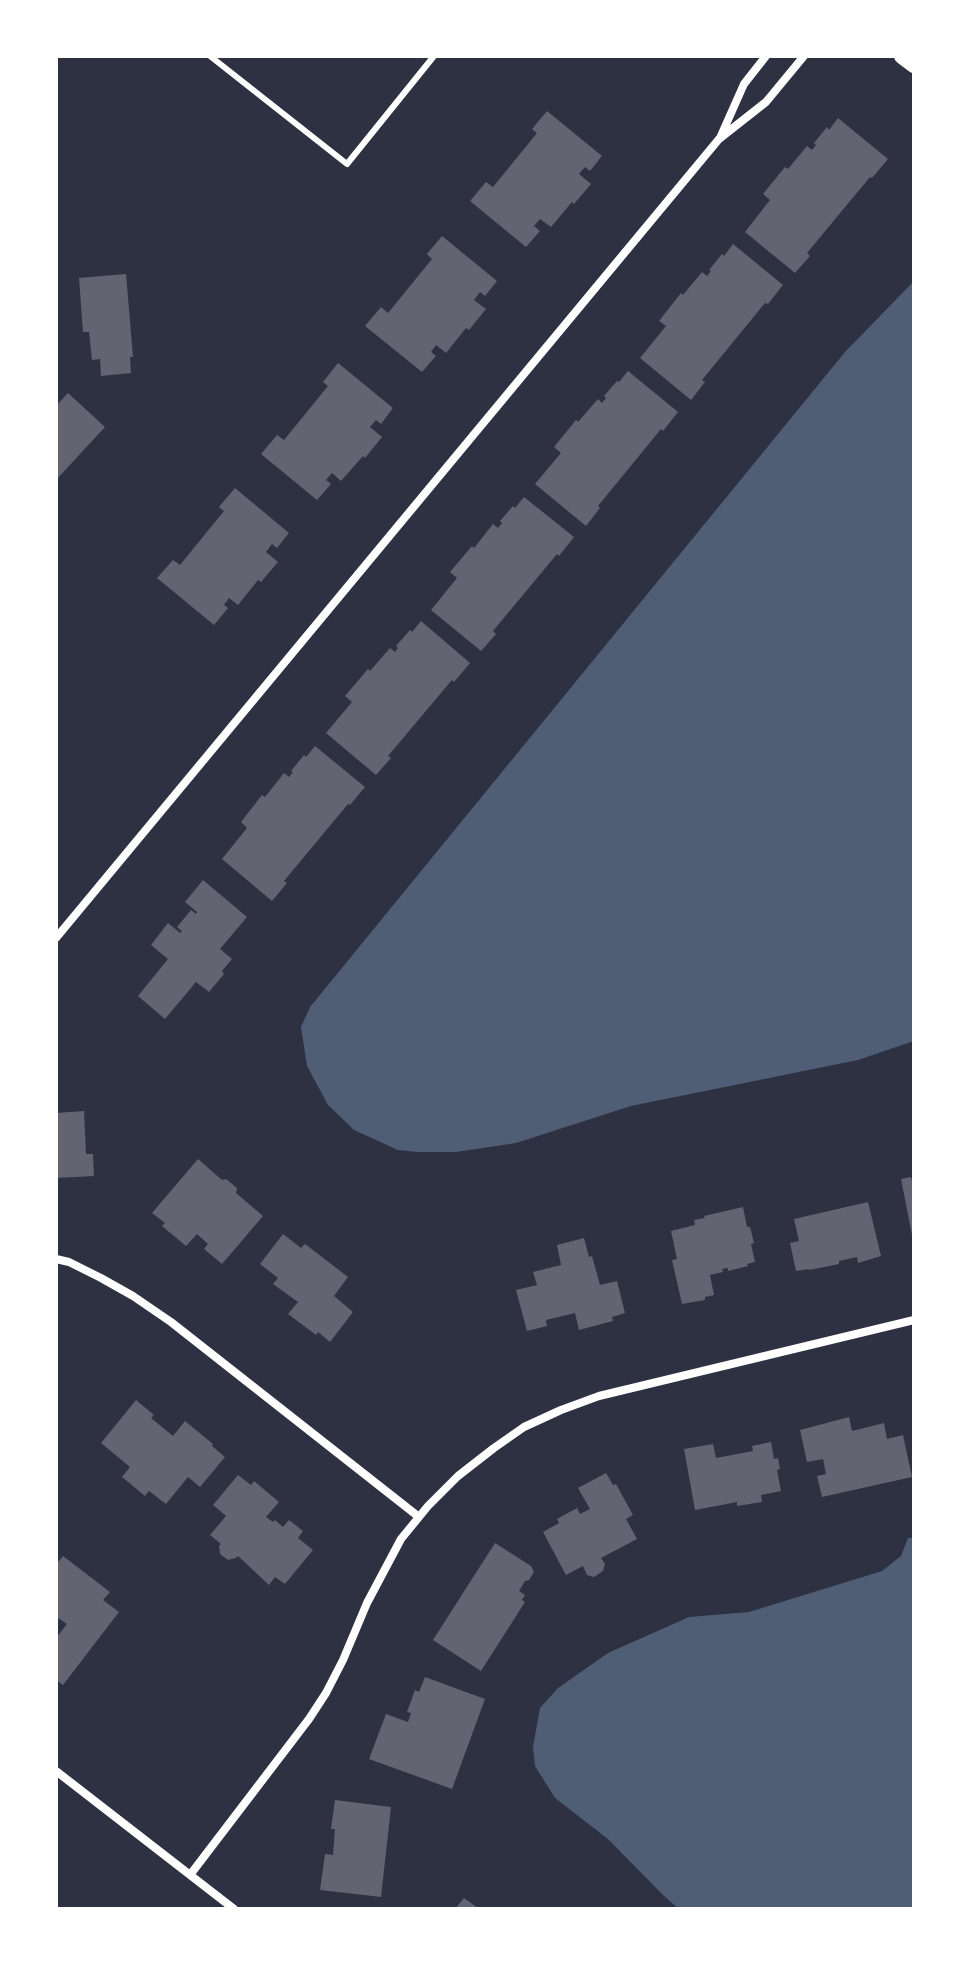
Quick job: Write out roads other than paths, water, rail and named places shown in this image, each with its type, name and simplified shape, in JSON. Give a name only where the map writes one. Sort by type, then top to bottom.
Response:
[{"type":"main road","points":[[902,56],[914,65]]},
{"type":"street","points":[[719,139],[744,84],[766,56]]},
{"type":"street","points":[[56,938],[719,139],[766,102],[804,56]]},
{"type":"street","points":[[56,1259],[101,1278],[171,1322],[419,1517]]},
{"type":"street","points":[[190,1875],[326,1693],[401,1539],[458,1476],[494,1448],[524,1427],[599,1396],[914,1320]]},
{"type":"street","points":[[56,1771],[234,1909]]},
{"type":"lane","points":[[210,56],[347,164],[434,56]]},
{"type":"water","points":[[914,281],[914,1041],[858,1060],[631,1106],[516,1143],[456,1152],[417,1152],[398,1150],[354,1130],[328,1105],[307,1066],[301,1027],[310,1007],[845,352]]},
{"type":"water","points":[[908,1538],[914,1538],[914,1909],[679,1909],[608,1839],[555,1798],[535,1766],[533,1747],[540,1708],[558,1688],[608,1653],[689,1617],[749,1612],[882,1571],[901,1556]]}]
